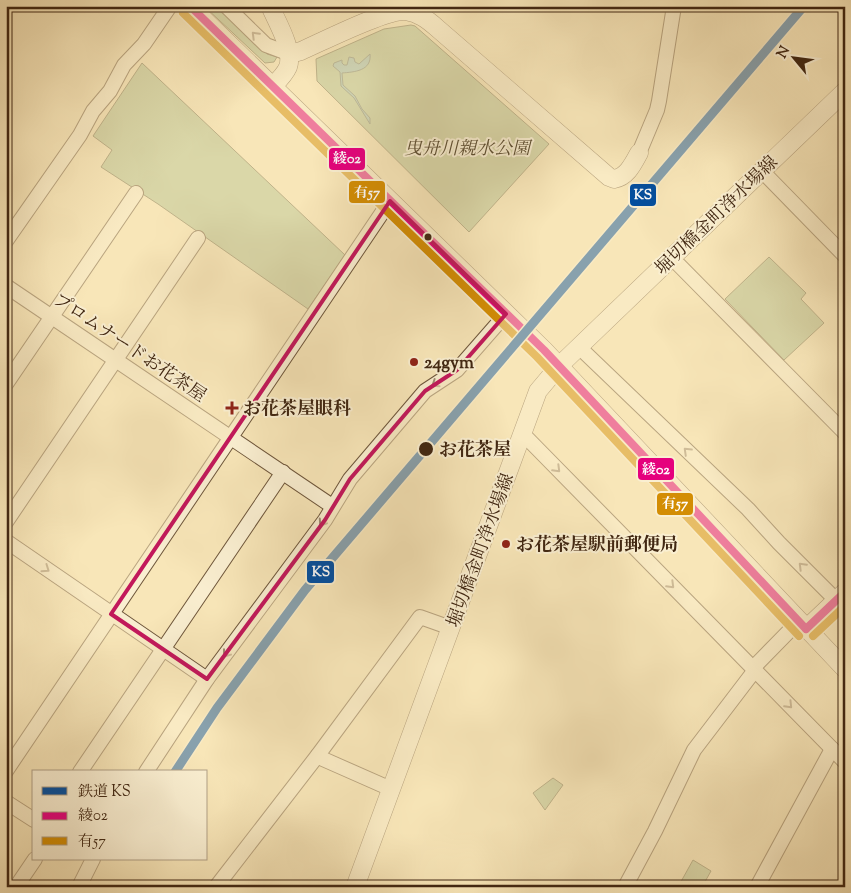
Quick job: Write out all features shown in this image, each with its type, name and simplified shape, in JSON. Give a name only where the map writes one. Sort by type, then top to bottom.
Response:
[{"type":"street","points":[[6,241],[80,135],[93,111],[110,91],[124,65],[144,44],[170,6]]},
{"type":"street","points":[[190,6],[559,366],[845,669]]},
{"type":"street","points":[[226,6],[266,46],[290,54],[295,54],[389,13],[404,9],[420,15],[609,177],[614,179],[623,176],[632,165],[651,125],[659,101],[674,6]]},
{"type":"street","points":[[270,6],[290,54],[289,64],[285,72],[273,86]]},
{"type":"street","name":"堀切橋金町浄水場線","points":[[355,887],[538,391],[559,366],[845,91]]},
{"type":"street","points":[[762,171],[845,256]]},
{"type":"street","points":[[6,384],[136,193]]},
{"type":"street","points":[[6,771],[390,202]]},
{"type":"street","points":[[6,522],[198,238]]},
{"type":"street","points":[[672,258],[845,433]]},
{"type":"street","name":"プロムナードお花茶屋","points":[[6,286],[332,506]]},
{"type":"street","points":[[147,770],[207,679],[325,520],[350,479],[425,391],[457,370],[506,314]]},
{"type":"street","points":[[579,347],[748,509],[779,543],[842,600],[803,625],[754,669],[694,750],[655,831],[625,887]]},
{"type":"street","points":[[523,434],[845,762]]},
{"type":"street","points":[[81,770],[283,472]]},
{"type":"street","points":[[6,541],[207,679]]},
{"type":"street","points":[[216,887],[318,755],[420,617],[451,628]]},
{"type":"street","points":[[757,887],[832,749]]},
{"type":"street","points":[[318,755],[391,789]]},
{"type":"street","points":[[6,802],[32,819]]},
{"type":"street","points":[[16,887],[33,860]]},
{"type":"street","points":[[79,887],[92,860]]},
{"type":"highlighted area","points":[[390,201],[506,314],[457,370],[425,391],[350,479],[325,520],[207,679],[111,614]]},
{"type":"green space","points":[[204,6],[218,6],[267,54],[277,57],[274,62],[265,63]]},
{"type":"green space","name":"曳舟川親水公園","points":[[415,26],[549,144],[469,232],[317,81],[316,59],[384,29]]},
{"type":"green space","points":[[142,63],[345,255],[308,309],[158,204],[101,167],[112,150],[93,136]]},
{"type":"green space","points":[[769,257],[806,293],[801,299],[824,323],[784,360],[725,299]]},
{"type":"green space","points":[[553,778],[563,785],[545,810],[533,793]]},
{"type":"green space","points":[[693,860],[711,871],[702,887],[678,887]]},
{"type":"shaded area","points":[[370,54],[368,64],[361,70],[342,73],[343,85],[355,96],[362,109],[370,118],[370,124],[354,98],[341,86],[340,72],[333,66],[334,63],[342,60],[344,65],[347,65],[349,57],[354,58],[355,62],[359,64]]},
{"type":"rail line","name":"KS","points":[[176,770],[217,708],[305,590],[804,6]]},
{"type":"transit line","name":"綾02","points":[[190,6],[544,350],[806,629]]},
{"type":"transit line","name":"有57","points":[[183,13],[537,357],[799,636]]},
{"type":"transit line","name":"綾02","points":[[806,629],[845,592]]},
{"type":"transit line","name":"有57","points":[[813,636],[845,606]]},
{"type":"place","name":"24gym","points":[[414,362]]},
{"type":"place","name":"お花茶屋眼科","points":[[232,408]]},
{"type":"place","name":"お花茶屋","points":[[426,449]]},
{"type":"place","name":"お花茶屋駅前郵便局","points":[[506,544]]}]
